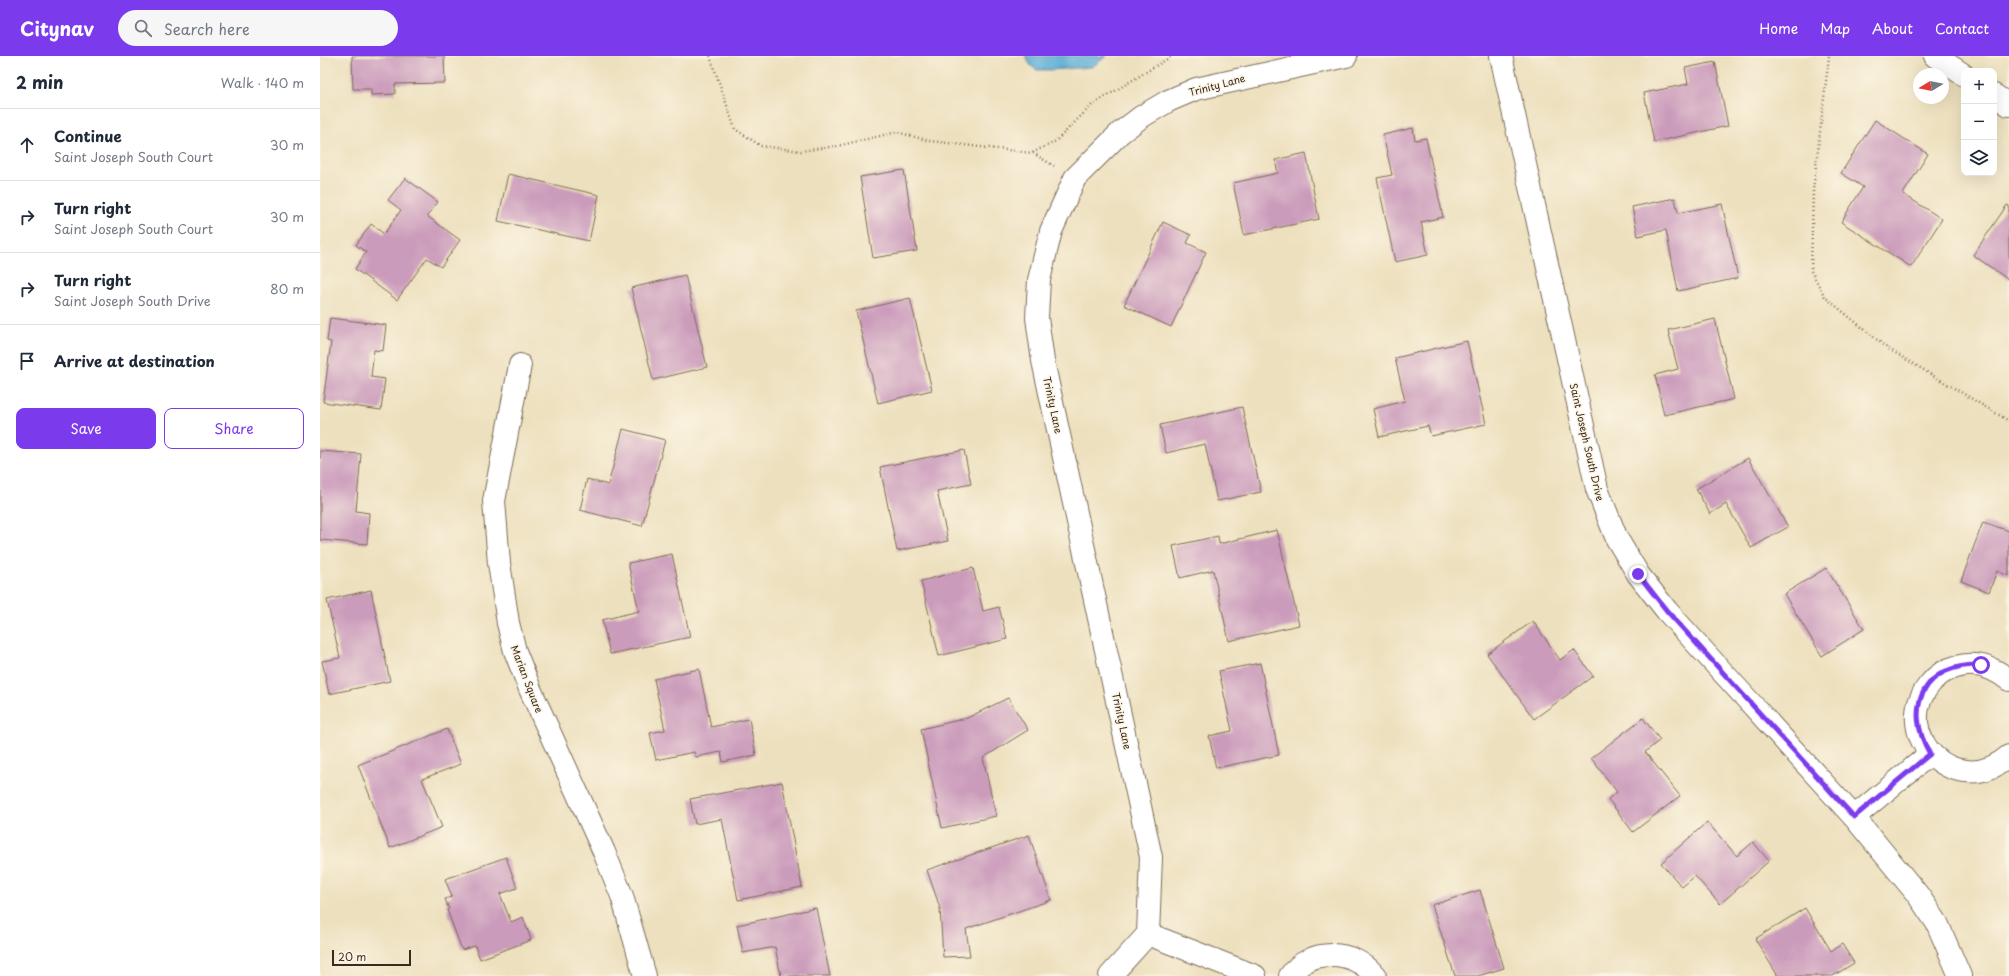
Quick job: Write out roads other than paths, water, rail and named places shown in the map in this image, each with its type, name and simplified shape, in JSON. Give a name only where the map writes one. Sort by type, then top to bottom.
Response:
[{"type":"street","name":"Trinity Lane","points":[[1148,934],[1151,857],[1043,360],[1037,318],[1039,280],[1045,249],[1051,230],[1075,178],[1120,133],[1141,117],[1168,101],[1196,89],[1346,56]]},
{"type":"street","name":"Saint Joseph South Drive","points":[[1501,56],[1597,489],[1605,514],[1617,539],[1638,574],[1667,611],[1854,817],[1922,900],[1937,923],[1960,976]]},
{"type":"street","points":[[1935,56],[1961,73]]},
{"type":"street","points":[[1997,97],[2009,105]]},
{"type":"street","name":"Marian Square","points":[[520,365],[494,501],[499,563],[508,623],[516,651],[530,689],[604,852],[622,896],[645,976]]},
{"type":"street","points":[[2009,680],[1997,671],[1981,665],[1964,664],[1948,669],[1935,678],[1924,691],[1918,706],[1917,723],[1922,739],[1930,754],[1942,764],[1956,770],[1971,772],[1987,770],[2009,756]]},
{"type":"street","points":[[1854,817],[1930,754]]},
{"type":"street","points":[[1110,976],[1148,934],[1255,976]]},
{"type":"street","points":[[1290,976],[1294,970],[1309,960],[1326,955],[1344,956],[1359,962],[1375,976]]},
{"type":"water","points":[[1025,56],[1107,56],[1092,67],[1037,70],[1031,66]]}]
